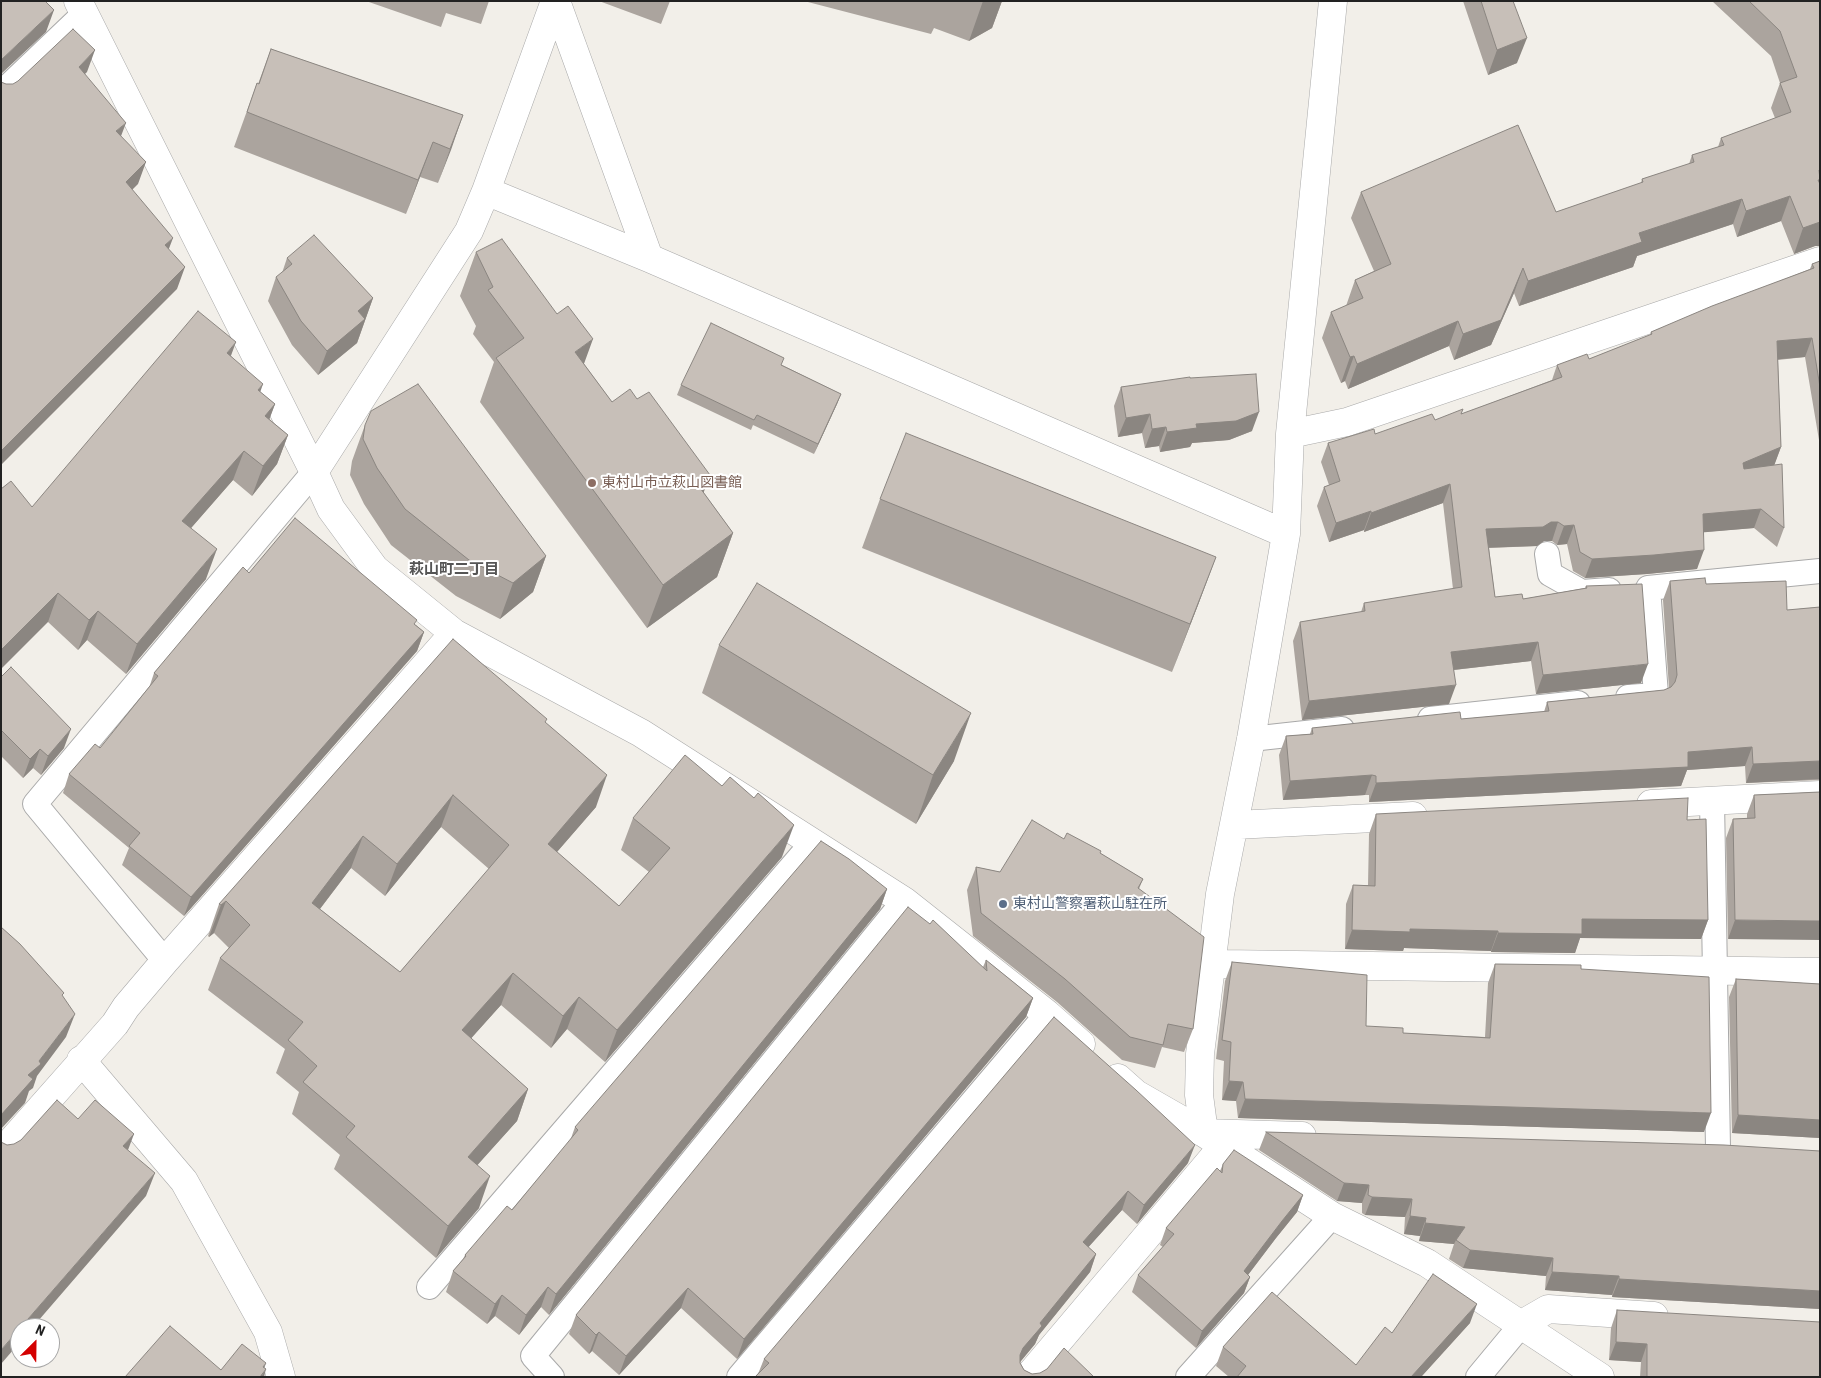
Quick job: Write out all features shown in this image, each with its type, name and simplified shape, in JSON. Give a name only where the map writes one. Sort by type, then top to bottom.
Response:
[{"type":"street","points":[[314,472],[469,231],[486,191],[556,1]]},
{"type":"street","points":[[556,1],[649,258]]},
{"type":"street","points":[[1214,1139],[1199,1095],[1200,1054],[1220,894],[1251,739],[1286,534],[1290,434],[1333,1]]},
{"type":"street","points":[[81,8],[314,472],[331,510],[375,569],[454,632],[641,733],[904,901],[1047,1014],[1136,1094],[1214,1139],[1332,1216],[1427,1263],[1600,1377]]},
{"type":"street","points":[[486,191],[649,258],[1286,534]]},
{"type":"street","points":[[1290,434],[1347,422],[1820,260]]},
{"type":"street","points":[[5,1139],[114,1024],[165,961],[454,632]]},
{"type":"street","points":[[1622,805],[1820,795]]},
{"type":"street","points":[[1235,825],[1434,815]]},
{"type":"street","points":[[1211,964],[1820,972]]},
{"type":"street","points":[[81,1060],[184,1181],[268,1332],[281,1377]]},
{"type":"street","points":[[1214,1139],[1322,1136]]},
{"type":"street","points":[[1028,1377],[1214,1139]]},
{"type":"street","points":[[1708,1148],[1746,1150]]},
{"type":"street","points":[[1522,1324],[1548,1309],[1674,1317]]},
{"type":"lane","points":[[1,93],[81,8]]},
{"type":"lane","points":[[165,961],[35,804],[314,472]]},
{"type":"lane","points":[[1546,554],[1550,574],[1582,592],[1648,588],[1820,570]]},
{"type":"lane","points":[[1409,722],[1656,694],[1648,588]]},
{"type":"lane","points":[[1251,739],[1360,727]]},
{"type":"lane","points":[[1708,1148],[1715,971],[1712,800]]},
{"type":"lane","points":[[429,1287],[813,842]]},
{"type":"lane","points":[[552,1377],[533,1356],[904,901]]},
{"type":"lane","points":[[739,1377],[1047,1014]]},
{"type":"lane","points":[[1188,1377],[1332,1216]]},
{"type":"lane","points":[[1478,1377],[1522,1324]]},
{"type":"building","points":[[1,1],[45,1],[54,10],[1,60]]},
{"type":"building","points":[[1481,1],[1513,1],[1527,38],[1497,50]]},
{"type":"building","points":[[1749,1],[1820,1],[1820,180],[1818,180],[1820,184],[1820,222],[1803,228],[1790,196],[1746,211],[1742,199],[1639,233],[1642,242],[1528,281],[1523,268],[1501,320],[1463,334],[1458,321],[1357,364],[1354,356],[1350,357],[1331,312],[1363,298],[1355,280],[1391,264],[1361,192],[1518,125],[1556,212],[1643,182],[1642,179],[1694,162],[1692,155],[1724,145],[1721,138],[1791,112],[1780,83],[1797,77],[1780,31]]},
{"type":"building","points":[[73,29],[95,50],[79,67],[126,123],[116,131],[146,162],[126,182],[173,238],[165,245],[185,267],[1,451],[1,82],[13,84],[18,81]]},
{"type":"building","points":[[271,49],[463,115],[450,149],[433,142],[418,180],[247,112]]},
{"type":"building","points":[[314,235],[373,298],[358,311],[365,319],[327,351],[301,321],[276,277],[292,264],[287,258]]},
{"type":"building","points":[[502,239],[557,314],[568,306],[593,339],[575,352],[612,402],[630,389],[637,399],[649,392],[710,475],[698,485],[733,533],[663,585],[496,358],[524,338],[488,290],[493,287],[476,252]]},
{"type":"building","points":[[1820,261],[1820,387],[1812,338],[1777,341],[1781,447],[1743,463],[1744,469],[1782,464],[1784,528],[1761,509],[1703,514],[1704,550],[1592,559],[1580,552],[1574,525],[1564,526],[1558,522],[1551,522],[1543,527],[1486,529],[1495,597],[1522,594],[1523,599],[1587,588],[1586,586],[1642,584],[1648,664],[1543,675],[1538,642],[1451,652],[1456,685],[1309,701],[1300,622],[1365,611],[1364,603],[1462,587],[1450,484],[1371,513],[1371,511],[1336,523],[1324,487],[1340,481],[1328,443],[1374,429],[1375,434],[1432,414],[1435,420],[1463,409],[1461,414],[1562,377],[1557,365],[1587,354],[1589,359],[1652,334],[1651,332],[1712,306],[1814,268],[1812,264]]},
{"type":"building","points":[[198,311],[236,342],[227,353],[263,384],[258,390],[275,404],[265,416],[288,435],[263,466],[244,451],[182,521],[217,549],[137,644],[98,611],[89,620],[58,593],[1,650],[1,489],[11,481],[32,507]]},
{"type":"building","points":[[711,323],[784,358],[781,365],[841,394],[818,444],[757,415],[754,420],[681,385]]},
{"type":"building","points":[[1256,374],[1259,412],[1236,421],[1196,424],[1197,428],[1167,432],[1166,427],[1152,429],[1150,414],[1126,418],[1121,387],[1190,377]]},
{"type":"building","points":[[418,384],[546,556],[513,583],[469,560],[405,509],[377,468],[363,439],[365,425],[371,411]]},
{"type":"building","points":[[906,433],[1216,557],[1190,624],[880,499]]},
{"type":"building","points":[[295,518],[417,620],[414,624],[424,632],[191,897],[129,846],[140,833],[69,774],[95,744],[100,748],[158,676],[154,673],[243,567],[249,573]]},
{"type":"building","points":[[1705,578],[1706,584],[1786,581],[1787,610],[1820,607],[1820,761],[1753,764],[1752,747],[1688,752],[1688,767],[1376,783],[1376,776],[1372,775],[1290,781],[1286,736],[1313,734],[1312,728],[1460,712],[1461,719],[1549,711],[1547,702],[1664,690],[1671,687],[1677,675],[1670,581]]},
{"type":"building","points":[[757,583],[971,713],[933,775],[719,645]]},
{"type":"building","points":[[453,639],[547,719],[545,722],[607,775],[548,844],[619,906],[670,848],[633,818],[685,755],[722,786],[730,777],[754,798],[758,793],[794,825],[617,1030],[579,997],[563,1016],[513,973],[462,1030],[528,1089],[468,1157],[490,1176],[448,1226],[346,1137],[355,1126],[303,1082],[317,1066],[288,1040],[303,1022],[220,958],[250,925],[226,901],[221,905],[219,904]],"holes":[[[453,795],[509,845],[400,972],[312,903],[363,836],[397,864]]]},
{"type":"building","points":[[11,667],[71,729],[48,756],[40,749],[30,759],[1,730],[1,677]]},
{"type":"building","points":[[1820,792],[1820,921],[1735,920],[1733,819],[1755,818],[1754,795]]},
{"type":"building","points":[[1688,798],[1687,820],[1706,819],[1708,920],[1582,919],[1582,934],[1410,929],[1410,932],[1352,930],[1353,885],[1375,886],[1376,814]]},
{"type":"building","points":[[1032,820],[1064,839],[1067,833],[1101,851],[1100,853],[1143,879],[1138,888],[1204,937],[1193,1029],[1168,1024],[1163,1045],[1130,1037],[1065,979],[981,913],[976,867],[1000,872]]},
{"type":"building","points":[[821,841],[849,859],[887,889],[556,1294],[548,1287],[526,1315],[502,1295],[495,1304],[453,1271],[507,1206],[512,1210],[578,1130],[575,1127]]},
{"type":"building","points":[[908,907],[930,924],[933,920],[987,971],[986,960],[1033,998],[744,1339],[688,1288],[626,1356],[599,1332],[596,1335],[576,1315]]},
{"type":"building","points":[[1,927],[20,944],[64,993],[62,995],[75,1014],[39,1061],[41,1064],[28,1075],[33,1079],[1,1115]]},
{"type":"building","points":[[1232,962],[1367,975],[1366,1026],[1403,1028],[1403,1033],[1490,1038],[1495,964],[1581,965],[1581,969],[1709,977],[1711,1113],[1245,1099],[1243,1082],[1229,1081],[1231,1042],[1222,1040]]},
{"type":"building","points":[[1736,979],[1820,984],[1820,1120],[1738,1115]]},
{"type":"building","points":[[1054,1017],[1195,1145],[1144,1205],[1128,1191],[1083,1242],[1096,1254],[1040,1323],[1042,1326],[1023,1348],[1020,1355],[1020,1363],[1024,1370],[1032,1374],[1040,1373],[1047,1369],[1064,1348],[1094,1377],[757,1377],[769,1363],[764,1359]]},
{"type":"building","points":[[57,1100],[78,1119],[95,1100],[134,1134],[123,1146],[155,1173],[29,1318],[10,1318],[10,1340],[1,1350],[1,1142],[7,1145],[21,1140]]},
{"type":"building","points":[[1266,1132],[1724,1145],[1820,1151],[1820,1291],[1619,1279],[1619,1276],[1552,1272],[1553,1258],[1470,1250],[1456,1240],[1465,1227],[1425,1223],[1426,1218],[1410,1216],[1412,1199],[1372,1197],[1368,1195],[1369,1185],[1344,1183]]},
{"type":"building","points":[[1234,1150],[1303,1195],[1244,1271],[1250,1277],[1202,1331],[1138,1275],[1174,1234],[1166,1228],[1217,1168],[1222,1173],[1223,1164]]},
{"type":"building","points":[[1433,1274],[1477,1304],[1411,1377],[1237,1377],[1246,1366],[1223,1347],[1272,1292],[1356,1365],[1385,1327],[1392,1333]]},
{"type":"building","points":[[1617,1310],[1820,1322],[1820,1377],[1647,1377],[1647,1344],[1616,1342]]},
{"type":"building","points":[[170,1326],[221,1370],[242,1344],[266,1363],[263,1367],[266,1369],[260,1377],[125,1377]]},
{"type":"place","name":"東村山市立萩山図書館","points":[[592,483]]},
{"type":"place","name":"東村山警察署萩山駐在所","points":[[1003,904]]},
{"type":"district","name":"萩山町二丁目","points":[[454,570]]}]
